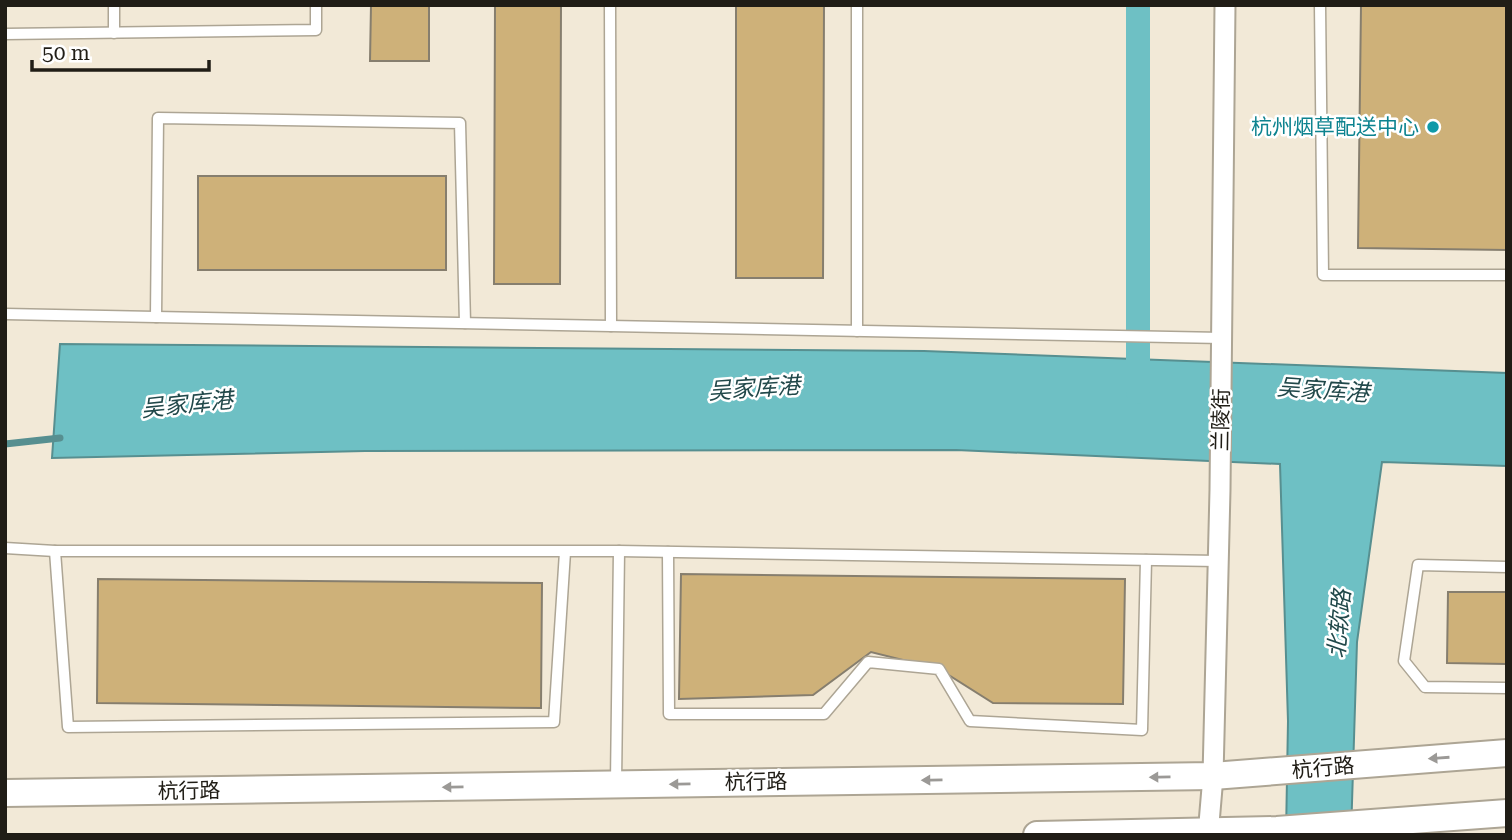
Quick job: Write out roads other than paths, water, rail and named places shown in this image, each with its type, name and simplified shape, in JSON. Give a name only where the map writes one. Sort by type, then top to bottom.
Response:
[{"type":"main road","name":"杭行路","points":[[5,793],[1213,776],[1507,753]]},
{"type":"main road","points":[[1037,835],[1277,830],[1507,813]]},
{"type":"street","name":"兰陵街","points":[[1208,833],[1213,776],[1220,491],[1225,5]]},
{"type":"lane","points":[[114,5],[114,33]]},
{"type":"lane","points":[[5,34],[316,30],[316,5]]},
{"type":"lane","points":[[610,5],[611,326]]},
{"type":"lane","points":[[857,5],[858,331]]},
{"type":"lane","points":[[1320,5],[1323,275],[1507,275]]},
{"type":"lane","points":[[156,317],[158,118],[460,123],[464,323]]},
{"type":"lane","points":[[5,314],[858,331],[1222,344]]},
{"type":"lane","points":[[5,548],[55,551],[619,551],[1218,561]]},
{"type":"lane","points":[[55,551],[68,727],[554,722],[565,552]]},
{"type":"lane","points":[[616,785],[619,551]]},
{"type":"lane","points":[[668,552],[669,714],[824,714],[868,662],[939,669],[970,721],[1142,730],[1146,560]]},
{"type":"lane","points":[[1507,567],[1418,565],[1404,661],[1425,687],[1507,688]]},
{"type":"water","name":"北软路","points":[[60,344],[924,351],[1507,373],[1507,466],[1382,462],[1357,642],[1351,835],[1286,835],[1288,721],[1280,464],[956,450],[365,451],[52,458]]},
{"type":"waterway","points":[[1138,5],[1138,392]]},
{"type":"waterway","name":"吴家库港","points":[[5,444],[60,438]]},
{"type":"place","name":"杭州烟草配送中心","points":[[1433,127]]}]
